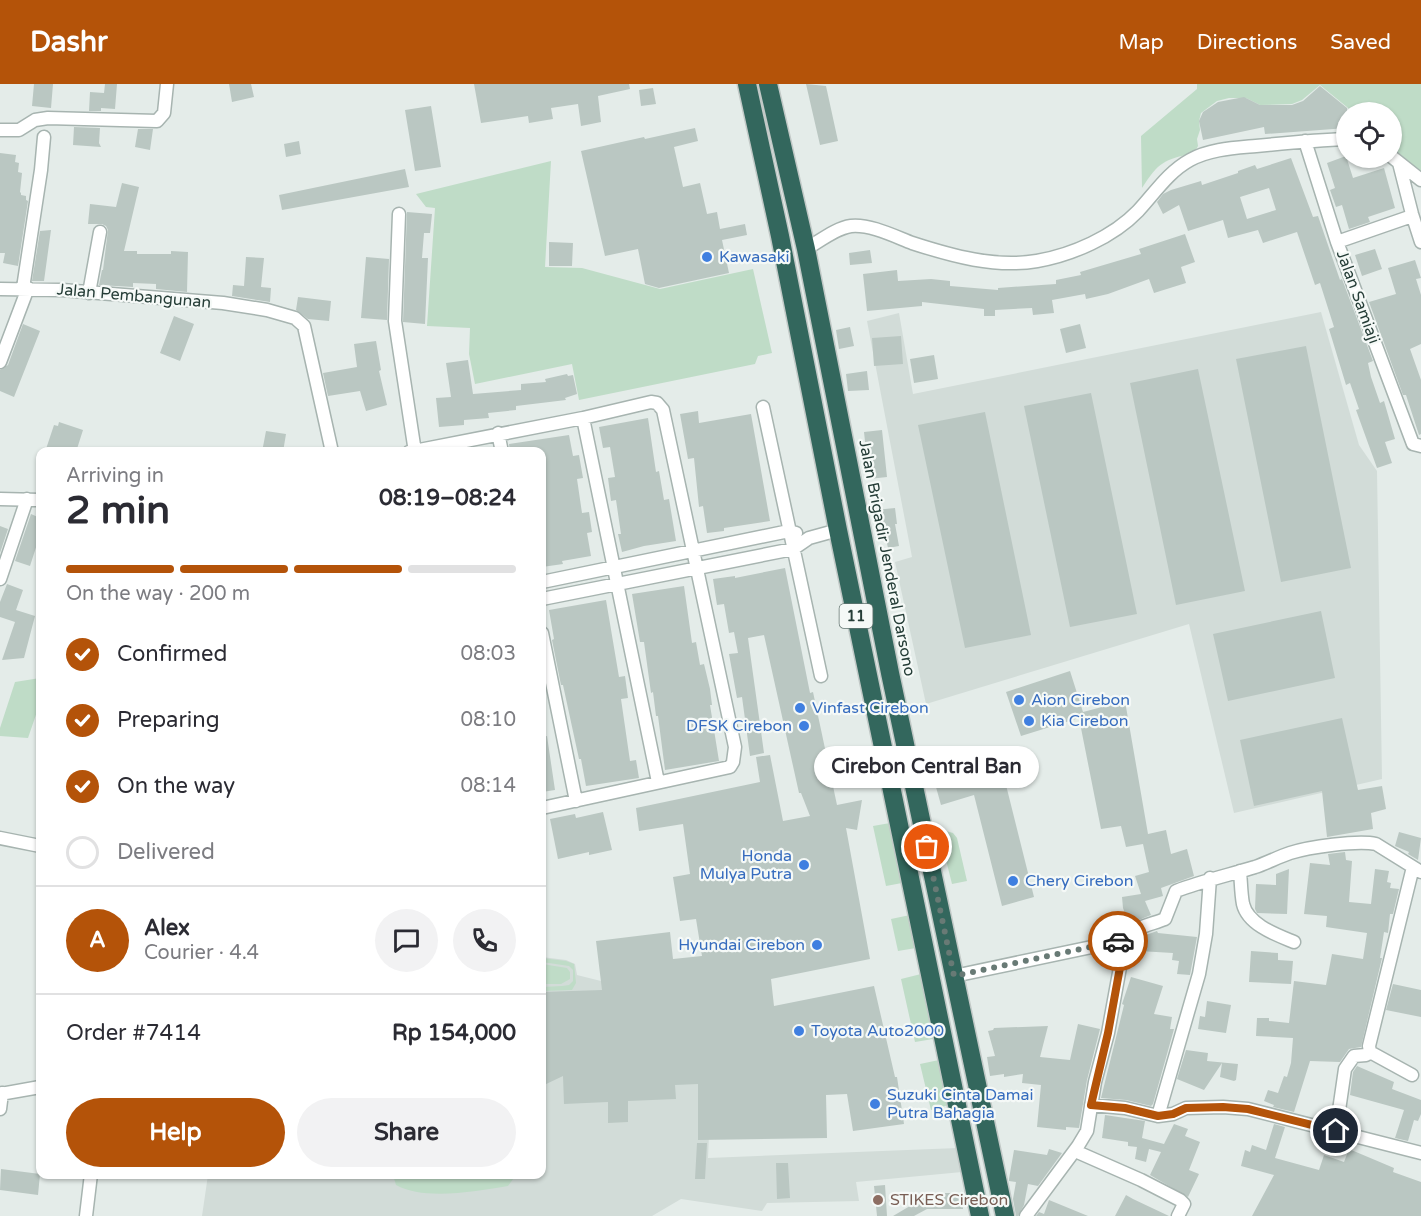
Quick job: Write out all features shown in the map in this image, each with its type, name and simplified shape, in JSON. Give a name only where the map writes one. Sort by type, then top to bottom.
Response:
[{"type":"highway","name":"11","points":[[747,84],[980,1216]]},
{"type":"highway","name":"Jalan Brigadir Jenderal Darsono","points":[[768,84],[806,249],[881,627],[1005,1216]]},
{"type":"highway","points":[[969,1158],[993,1156]]},
{"type":"street","points":[[0,130],[19,130],[35,120],[48,118],[157,121],[164,113],[167,84]]},
{"type":"street","points":[[0,362],[26,288],[44,137]]},
{"type":"street","points":[[806,249],[843,228],[859,226],[968,258],[1009,264],[1038,261],[1097,241],[1118,228],[1137,212],[1172,174],[1189,161],[1223,150],[1336,139]]},
{"type":"street","name":"Jalan Samiaji","points":[[1305,141],[1337,242],[1413,444],[1421,446]]},
{"type":"street","points":[[1402,165],[1421,180]]},
{"type":"street","points":[[1398,168],[1421,242]]},
{"type":"street","points":[[399,214],[394,321],[412,447]]},
{"type":"street","points":[[1337,242],[1412,216]]},
{"type":"street","points":[[89,293],[100,232]]},
{"type":"street","name":"Jalan Pembangunan","points":[[0,289],[26,288],[223,303],[267,310],[295,318],[304,326],[331,447]]},
{"type":"street","points":[[432,447],[583,418],[651,402],[661,406],[665,414],[735,747],[734,762],[730,767],[546,807]]},
{"type":"street","points":[[763,407],[821,676]]},
{"type":"street","points":[[583,418],[658,782]]},
{"type":"street","points":[[498,433],[501,447]]},
{"type":"street","points":[[0,499],[36,500]]},
{"type":"street","points":[[0,579],[27,499]]},
{"type":"street","points":[[546,598],[794,549],[809,538],[838,530]]},
{"type":"street","points":[[546,581],[789,531],[809,538]]},
{"type":"street","points":[[546,653],[576,801]]},
{"type":"street","points":[[0,838],[36,845]]},
{"type":"street","points":[[1026,1216],[1087,1131],[1125,940],[1132,931],[1165,919],[1176,891],[1294,852],[1362,843],[1376,844],[1417,869],[1369,1046],[1370,1052]]},
{"type":"street","points":[[1240,871],[1243,904],[1247,914],[1266,929],[1294,942]]},
{"type":"street","points":[[1158,1116],[1199,974],[1206,934],[1210,878]]},
{"type":"street","points":[[954,976],[1125,940]]},
{"type":"street","points":[[1370,1052],[1412,1075]]},
{"type":"street","points":[[1336,1131],[1345,1069],[1355,1056],[1366,1055],[1370,1052]]},
{"type":"street","points":[[0,1109],[1,1094],[36,1088]]},
{"type":"street","points":[[1091,1105],[1125,1108],[1158,1116],[1173,1114],[1186,1108],[1248,1109],[1421,1153]]},
{"type":"street","points":[[1075,1150],[1180,1200],[1184,1204],[1178,1216]]},
{"type":"street","points":[[86,1216],[91,1179]]},
{"type":"shaded area","points":[[1321,312],[1359,445],[1377,471],[1382,779],[1234,813],[1189,624],[926,704],[895,562],[912,557],[867,321],[899,313],[913,394]]},
{"type":"shaded area","points":[[546,958],[566,960],[575,964],[577,975],[605,982],[714,1019],[708,1158],[958,1148],[962,1172],[856,1182],[859,1201],[767,1203],[762,1211],[681,1199],[652,1216],[202,1216],[207,1179],[546,1179]]},
{"type":"green space","points":[[1197,84],[1421,84],[1421,172],[1402,156],[1402,102],[1341,102],[1320,85],[1302,100],[1292,104],[1260,105],[1246,98],[1217,101],[1201,113],[1198,146],[1194,153],[1163,163],[1142,188],[1141,136],[1197,89]]},
{"type":"green space","points":[[551,161],[545,267],[582,268],[660,289],[753,269],[772,353],[758,356],[755,364],[579,400],[572,364],[475,384],[469,354],[470,328],[427,326],[435,208],[426,207],[416,194]]},
{"type":"green space","points":[[36,679],[36,715],[28,738],[0,736],[0,728],[15,682]]},
{"type":"green space","points":[[890,823],[902,883],[886,886],[873,826]]},
{"type":"green space","points":[[939,832],[953,833],[957,838],[967,881],[952,884]]},
{"type":"green space","points":[[910,915],[916,948],[898,951],[891,919]]},
{"type":"green space","points":[[546,958],[574,964],[576,983],[572,990],[546,991],[546,987],[569,985],[573,981],[573,970],[569,966],[546,963]]},
{"type":"green space","points":[[546,965],[567,968],[570,972],[570,979],[561,984],[546,984]]},
{"type":"green space","points":[[921,974],[933,1039],[915,1042],[901,979]]},
{"type":"green space","points":[[939,1060],[949,1105],[931,1110],[920,1064]]},
{"type":"green space","points":[[394,1179],[513,1179],[508,1186],[436,1194],[421,1193],[396,1185]]},
{"type":"building","points":[[34,84],[53,84],[51,108],[32,106]]},
{"type":"building","points":[[105,84],[117,84],[115,109],[101,108],[101,111],[89,111],[90,92],[104,93]]},
{"type":"building","points":[[229,84],[251,84],[254,97],[232,102]]},
{"type":"building","points":[[474,84],[629,84],[630,89],[598,96],[601,122],[581,126],[578,104],[551,108],[553,119],[529,123],[528,116],[481,123]]},
{"type":"building","points":[[806,84],[826,86],[838,141],[820,145]]},
{"type":"building","points":[[1320,86],[1340,102],[1336,102],[1336,129],[1265,134],[1264,127],[1203,140],[1199,121],[1203,112],[1218,102],[1244,97],[1260,105],[1292,105],[1303,101]]},
{"type":"building","points":[[653,88],[656,104],[641,106],[639,90]]},
{"type":"building","points":[[431,106],[441,167],[415,171],[405,110]]},
{"type":"building","points":[[74,127],[100,128],[101,147],[73,145]]},
{"type":"building","points":[[695,128],[698,141],[674,147],[683,187],[700,183],[707,214],[717,212],[720,229],[745,224],[747,235],[722,240],[729,273],[659,288],[645,284],[638,249],[605,256],[581,151]]},
{"type":"building","points":[[138,129],[153,129],[150,150],[135,147]]},
{"type":"building","points":[[299,141],[301,154],[286,157],[284,144]]},
{"type":"building","points":[[0,153],[16,155],[15,162],[19,163],[18,172],[22,173],[20,192],[21,195],[26,196],[28,201],[18,266],[3,263],[5,253],[0,253]]},
{"type":"building","points":[[1291,158],[1313,217],[1318,216],[1340,280],[1342,279],[1373,361],[1368,363],[1371,377],[1380,403],[1384,401],[1395,439],[1385,442],[1392,463],[1377,468],[1356,410],[1359,409],[1350,383],[1346,385],[1329,329],[1334,327],[1320,283],[1315,285],[1297,232],[1263,243],[1258,230],[1228,238],[1223,220],[1188,231],[1179,205],[1163,214],[1157,202],[1163,194],[1171,190],[1201,181],[1202,185],[1255,165],[1257,169]],"holes":[[[1269,188],[1276,210],[1247,219],[1240,197]]]},
{"type":"building","points":[[1336,160],[1336,168],[1350,168],[1353,178],[1384,168],[1395,208],[1368,217],[1370,222],[1349,229],[1342,205],[1336,207],[1330,190],[1335,188],[1327,163]]},
{"type":"building","points":[[405,169],[409,187],[282,210],[279,195]]},
{"type":"building","points":[[122,183],[139,187],[124,251],[137,251],[137,254],[188,252],[187,292],[156,289],[156,284],[133,283],[133,287],[99,285],[108,230],[102,224],[88,224],[90,204],[116,207]]},
{"type":"building","points":[[407,212],[432,214],[430,233],[424,233],[422,258],[428,258],[425,324],[403,322]]},
{"type":"building","points":[[51,230],[44,281],[32,281],[40,231]]},
{"type":"building","points":[[1185,234],[1195,262],[1181,267],[1186,283],[1154,293],[1149,279],[1108,294],[1086,299],[1085,294],[1052,300],[1054,313],[1033,315],[1032,308],[995,310],[995,316],[984,316],[984,309],[922,302],[922,306],[867,311],[863,274],[897,270],[898,281],[931,279],[950,281],[950,286],[998,290],[998,288],[1056,284],[1056,280],[1081,275],[1080,272],[1141,254],[1139,249]]},
{"type":"building","points":[[549,242],[573,243],[572,266],[549,266]]},
{"type":"building","points":[[1375,249],[1382,269],[1362,276],[1355,255]]},
{"type":"building","points":[[870,250],[872,263],[850,265],[849,253]]},
{"type":"building","points":[[246,257],[264,258],[261,287],[271,288],[270,302],[232,296],[233,285],[244,286]]},
{"type":"building","points":[[366,257],[389,259],[387,320],[361,318]]},
{"type":"building","points":[[1415,260],[1421,278],[1416,279],[1421,295],[1421,344],[1410,349],[1421,380],[1421,434],[1419,435],[1406,395],[1403,395],[1369,302],[1396,294],[1388,268]]},
{"type":"building","points":[[298,297],[331,301],[329,321],[308,319],[296,310]]},
{"type":"building","points":[[174,316],[194,324],[180,361],[160,353]]},
{"type":"building","points":[[23,324],[40,331],[14,397],[0,391],[0,370],[8,365]]},
{"type":"building","points":[[1080,324],[1086,348],[1066,353],[1060,329]]},
{"type":"building","points":[[850,327],[854,346],[839,349],[836,330]]},
{"type":"building","points":[[901,336],[903,364],[874,366],[872,338]]},
{"type":"building","points":[[376,341],[381,370],[379,371],[387,405],[366,411],[360,391],[328,396],[323,373],[357,367],[354,344]]},
{"type":"building","points":[[1306,346],[1351,568],[1281,582],[1236,359]]},
{"type":"building","points":[[934,355],[938,379],[914,383],[910,359]]},
{"type":"building","points":[[468,360],[473,394],[521,390],[521,384],[546,382],[545,379],[567,374],[568,376],[573,375],[577,394],[565,398],[566,400],[516,406],[516,410],[488,413],[489,418],[464,420],[464,425],[439,427],[436,398],[451,397],[446,363]]},
{"type":"building","points":[[1198,369],[1245,591],[1176,605],[1130,383]]},
{"type":"building","points":[[867,371],[869,390],[848,391],[846,374]]},
{"type":"building","points":[[1091,393],[1137,614],[1070,627],[1024,406]]},
{"type":"building","points":[[698,411],[699,423],[751,414],[770,521],[707,533],[703,506],[699,507],[694,458],[688,459],[680,414]]},
{"type":"building","points":[[985,412],[1031,635],[965,648],[918,425]]},
{"type":"building","points":[[648,418],[656,472],[659,471],[664,500],[669,499],[676,541],[622,552],[618,534],[621,534],[616,500],[611,501],[608,478],[615,477],[610,447],[603,448],[599,427]]},
{"type":"building","points":[[59,422],[83,430],[78,447],[47,447],[54,425],[58,426]]},
{"type":"building","points":[[882,430],[887,477],[869,479],[864,432]]},
{"type":"building","points":[[266,431],[286,434],[284,447],[263,447]]},
{"type":"building","points":[[569,435],[573,456],[579,455],[583,478],[577,479],[582,513],[589,512],[592,532],[587,533],[591,556],[546,566],[546,447],[509,447],[509,444]]},
{"type":"building","points":[[895,508],[899,546],[888,548],[883,525],[877,526],[875,510]]},
{"type":"building","points":[[31,514],[36,516],[36,547],[30,566],[15,561]]},
{"type":"building","points":[[0,526],[8,529],[0,553]]},
{"type":"building","points":[[785,568],[810,693],[813,692],[837,805],[862,800],[857,830],[846,828],[870,959],[771,979],[774,1006],[874,986],[895,1077],[897,1077],[904,1124],[853,1131],[847,1094],[826,1095],[827,1138],[698,1140],[698,1084],[675,1085],[676,1099],[628,1101],[628,1122],[608,1123],[608,1102],[564,1104],[563,1076],[546,1084],[546,992],[602,990],[596,941],[670,932],[673,959],[702,956],[696,919],[680,921],[673,877],[690,874],[683,824],[639,831],[636,808],[760,782],[756,757],[770,755],[783,821],[810,816],[801,793],[799,793],[764,635],[748,638],[764,753],[750,756],[742,697],[737,698],[729,654],[738,653],[734,632],[729,633],[724,604],[717,605],[713,579],[735,576],[735,578]]},
{"type":"building","points":[[7,584],[23,590],[16,610],[35,616],[24,658],[2,660],[15,622],[0,617],[0,602]]},
{"type":"building","points":[[684,586],[692,643],[696,642],[700,665],[704,664],[710,689],[712,705],[710,705],[719,761],[665,770],[658,716],[656,716],[653,692],[651,693],[644,642],[640,642],[632,594]]},
{"type":"building","points":[[606,600],[619,677],[625,676],[628,698],[621,699],[630,761],[636,760],[639,778],[586,786],[563,685],[561,685],[549,610]]},
{"type":"building","points":[[1321,611],[1335,678],[1228,701],[1213,634]]},
{"type":"building","points":[[1070,671],[1083,712],[1125,701],[1148,834],[1166,830],[1171,854],[1187,849],[1194,876],[1161,888],[1163,896],[1145,901],[1151,915],[1129,924],[1122,897],[1141,894],[1135,876],[1149,872],[1143,844],[1126,847],[1121,826],[1101,829],[1079,718],[1021,736],[1006,692]]},
{"type":"building","points":[[1342,718],[1358,790],[1382,786],[1386,809],[1371,813],[1373,829],[1327,837],[1322,791],[1254,806],[1240,740]]},
{"type":"building","points":[[546,736],[555,790],[546,791]]},
{"type":"building","points":[[1017,754],[1025,779],[1006,785],[1034,897],[1002,906],[974,795],[941,805],[934,780]]},
{"type":"building","points":[[603,812],[612,850],[589,855],[589,852],[558,859],[550,819],[575,814],[576,818]]},
{"type":"building","points":[[1399,832],[1421,838],[1418,860],[1408,854],[1409,852],[1395,846]]},
{"type":"building","points":[[1345,852],[1346,860],[1352,861],[1349,902],[1371,904],[1375,869],[1389,871],[1387,882],[1391,883],[1390,888],[1399,889],[1393,914],[1390,914],[1388,933],[1384,932],[1380,958],[1382,958],[1361,1047],[1349,1049],[1340,1062],[1310,1061],[1294,1112],[1273,1107],[1274,1105],[1264,1101],[1268,1090],[1278,1093],[1284,1076],[1287,1077],[1291,1063],[1293,1038],[1256,1036],[1257,1018],[1269,1018],[1269,1021],[1289,1023],[1294,981],[1326,985],[1332,954],[1363,959],[1367,933],[1326,927],[1327,916],[1304,914],[1310,863],[1330,865],[1328,854]]},
{"type":"building","points":[[1289,869],[1287,914],[1257,913],[1255,909],[1256,884],[1276,885],[1276,874]]},
{"type":"building","points":[[1157,931],[1158,933],[1197,937],[1190,975],[1177,974],[1179,961],[1172,960],[1173,953],[1139,951],[1140,937]]},
{"type":"building","points":[[1251,951],[1278,953],[1278,960],[1293,961],[1291,984],[1249,982]]},
{"type":"building","points":[[1131,977],[1163,986],[1154,1014],[1172,1017],[1170,1029],[1174,1029],[1151,1106],[1126,1100],[1101,1098],[1124,1005],[1122,1004]]},
{"type":"building","points":[[1393,984],[1421,990],[1421,1017],[1386,1010]]},
{"type":"building","points":[[1207,1001],[1231,1005],[1226,1033],[1198,1029],[1200,1016],[1205,1017]]},
{"type":"building","points":[[1078,1024],[1100,1029],[1087,1080],[1079,1128],[1066,1127],[1066,1130],[1037,1127],[1041,1085],[1022,1083],[1023,1074],[1004,1077],[1004,1074],[990,1076],[987,1057],[995,1056],[988,1031],[994,1028],[1048,1026],[1040,1057],[1070,1060]]},
{"type":"building","points":[[1186,1050],[1208,1053],[1207,1061],[1238,1064],[1236,1080],[1220,1077],[1222,1063],[1204,1090],[1177,1079]]},
{"type":"building","points":[[1357,1066],[1394,1082],[1392,1089],[1421,1100],[1421,1114],[1418,1121],[1414,1120],[1408,1141],[1395,1138],[1404,1110],[1350,1095],[1353,1072]]},
{"type":"building","points":[[1105,1115],[1145,1121],[1142,1138],[1164,1144],[1174,1124],[1188,1129],[1185,1136],[1200,1142],[1189,1170],[1199,1174],[1188,1197],[1150,1175],[1161,1152],[1149,1149],[1146,1162],[1135,1159],[1137,1147],[1128,1146],[1128,1142],[1102,1138]]},
{"type":"building","points":[[1274,1124],[1285,1127],[1275,1158],[1319,1170],[1324,1155],[1344,1162],[1349,1149],[1394,1168],[1393,1172],[1421,1182],[1421,1216],[1252,1216],[1274,1175],[1241,1166],[1245,1150],[1250,1152],[1252,1145],[1266,1150]]},
{"type":"building","points":[[697,1143],[707,1143],[705,1179],[695,1179]]},
{"type":"building","points":[[1049,1149],[1062,1153],[1038,1186],[1028,1184],[1024,1205],[1016,1216],[1013,1199],[1016,1182],[1009,1181],[1014,1150],[1047,1155]]},
{"type":"building","points":[[776,1163],[788,1163],[790,1198],[777,1199]]},
{"type":"building","points":[[1,1169],[36,1173],[36,1179],[40,1179],[38,1195],[0,1190]]},
{"type":"building","points":[[885,1185],[887,1216],[877,1216],[874,1186]]},
{"type":"building","points":[[932,1193],[963,1193],[963,1209],[927,1209],[914,1216],[893,1216]]},
{"type":"building","points":[[1126,1195],[1133,1199],[1169,1216],[1115,1216]]},
{"type":"building","points":[[1049,1200],[1088,1216],[1036,1216],[1039,1212],[1044,1214]]},
{"type":"way so far","points":[[927,847],[954,976],[1118,941]]},
{"type":"place","name":"Kawasaki","points":[[707,257]]},
{"type":"place","name":"Aion Cirebon","points":[[1019,700]]},
{"type":"place","name":"Vinfast Cirebon","points":[[800,708]]},
{"type":"place","name":"Kia Cirebon","points":[[1029,721]]},
{"type":"place","name":"DFSK Cirebon","points":[[804,726]]},
{"type":"place","name":"Cirebon Central Ban","points":[[927,847]]},
{"type":"place","name":"Honda Mulya Putra","points":[[804,865]]},
{"type":"place","name":"Chery Cirebon","points":[[1013,881]]},
{"type":"place","name":"Hyundai Cirebon","points":[[817,945]]},
{"type":"place","name":"Toyota Auto2000","points":[[799,1031]]},
{"type":"place","name":"Suzuki Cinta Damai Putra Bahagia","points":[[875,1104]]},
{"type":"place","name":"STIKES Cirebon","points":[[878,1200]]},
{"type":"route","points":[[1118,941],[1125,940],[1108,1033],[1091,1105],[1125,1108],[1158,1116],[1173,1114],[1186,1108],[1248,1109],[1336,1131]]}]
